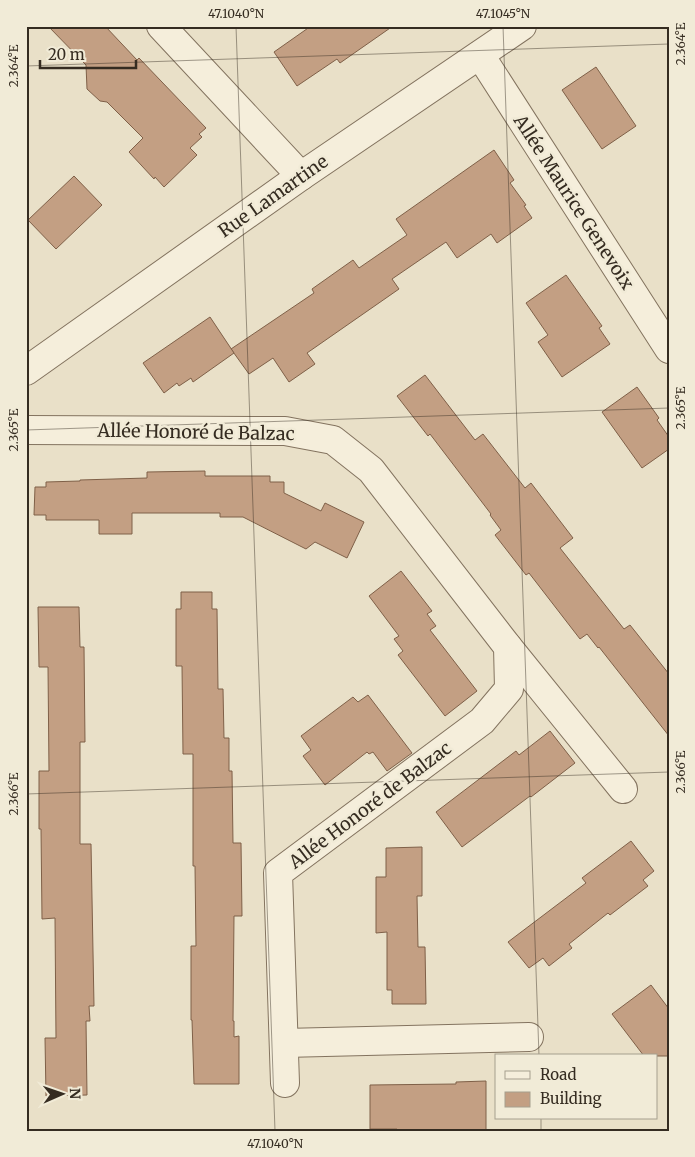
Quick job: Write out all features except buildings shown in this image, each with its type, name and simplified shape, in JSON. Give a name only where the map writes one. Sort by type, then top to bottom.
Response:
[{"type":"street","points":[[161,26],[301,176]]},
{"type":"street","name":"Rue Lamartine","points":[[26,371],[301,176],[522,26]]},
{"type":"street","name":"Allée Maurice Genevoix","points":[[480,55],[669,349]]},
{"type":"street","name":"Allée Honoré de Balzac","points":[[26,430],[285,431],[333,440],[372,470],[508,647],[623,789]]},
{"type":"street","name":"Allée Honoré de Balzac","points":[[285,1083],[278,873],[482,721],[509,688],[508,647]]},
{"type":"street","points":[[284,1042],[529,1036]]}]
